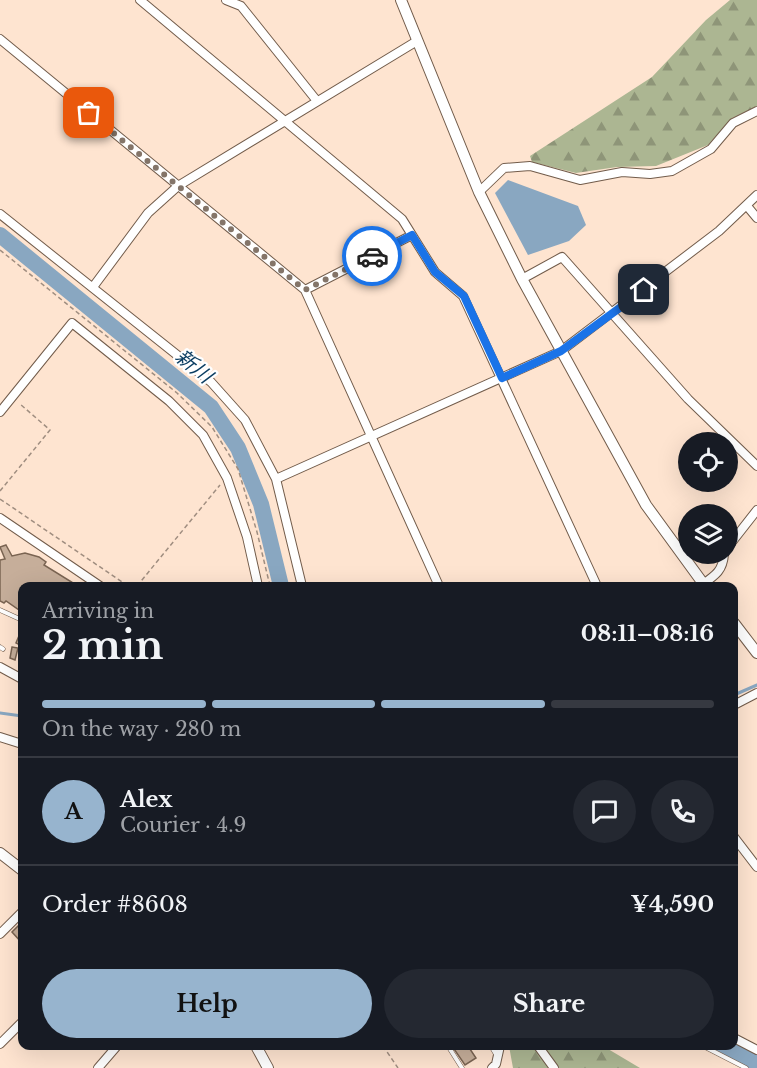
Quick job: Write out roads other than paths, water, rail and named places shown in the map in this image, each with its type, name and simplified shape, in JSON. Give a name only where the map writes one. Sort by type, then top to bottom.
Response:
[{"type":"street","points":[[140,0],[283,122],[402,219],[435,272],[464,296],[595,582]]},
{"type":"street","points":[[226,0],[241,6],[317,101]]},
{"type":"street","points":[[401,0],[479,192],[522,279],[646,505],[702,582]]},
{"type":"street","points":[[0,39],[305,290],[437,582]]},
{"type":"street","points":[[93,287],[148,213],[178,186],[417,41]]},
{"type":"street","points":[[479,192],[504,168],[530,166],[580,180],[622,172],[650,174],[672,171],[711,149],[733,123],[757,111]]},
{"type":"street","points":[[276,479],[561,351],[614,313],[747,206],[757,195]]},
{"type":"street","points":[[747,206],[757,218]]},
{"type":"street","points":[[0,214],[211,382],[245,420],[276,479],[301,582]]},
{"type":"street","points":[[305,290],[412,235]]},
{"type":"street","points":[[522,279],[562,257],[688,399],[757,466]]},
{"type":"street","points":[[0,412],[72,323],[170,401],[203,435],[227,478],[247,537],[257,582]]},
{"type":"street","points":[[738,534],[757,510]]},
{"type":"street","points":[[0,518],[94,582]]},
{"type":"street","points":[[708,582],[717,574],[723,564]]},
{"type":"street","points":[[738,628],[757,653]]},
{"type":"street","points":[[0,667],[18,677]]},
{"type":"street","points":[[738,703],[757,693]]},
{"type":"street","points":[[0,737],[18,743]]},
{"type":"street","points":[[738,842],[757,867]]},
{"type":"street","points":[[0,853],[18,867]]},
{"type":"street","points":[[0,934],[18,916]]},
{"type":"street","points":[[0,1044],[18,1026]]},
{"type":"street","points":[[738,1040],[757,1050]]},
{"type":"street","points":[[98,1068],[114,1050]]},
{"type":"street","points":[[262,1050],[268,1068]]},
{"type":"street","points":[[492,1068],[496,1064],[499,1050]]},
{"type":"street","points":[[541,1050],[554,1068]]},
{"type":"lane","points":[[0,610],[18,618]]},
{"type":"lane","points":[[450,1050],[462,1068]]},
{"type":"lane","points":[[494,1050],[498,1056]]},
{"type":"lane","points":[[711,1050],[746,1068]]},
{"type":"water","points":[[508,180],[578,206],[586,225],[569,241],[528,255],[495,193]]},
{"type":"waterway","name":"新川","points":[[0,235],[211,407],[238,448],[261,504],[280,582]]},
{"type":"waterway","points":[[738,693],[757,685]]},
{"type":"waterway","points":[[0,713],[18,715]]},
{"type":"waterway","name":"新川","points":[[731,1050],[757,1063]]}]
